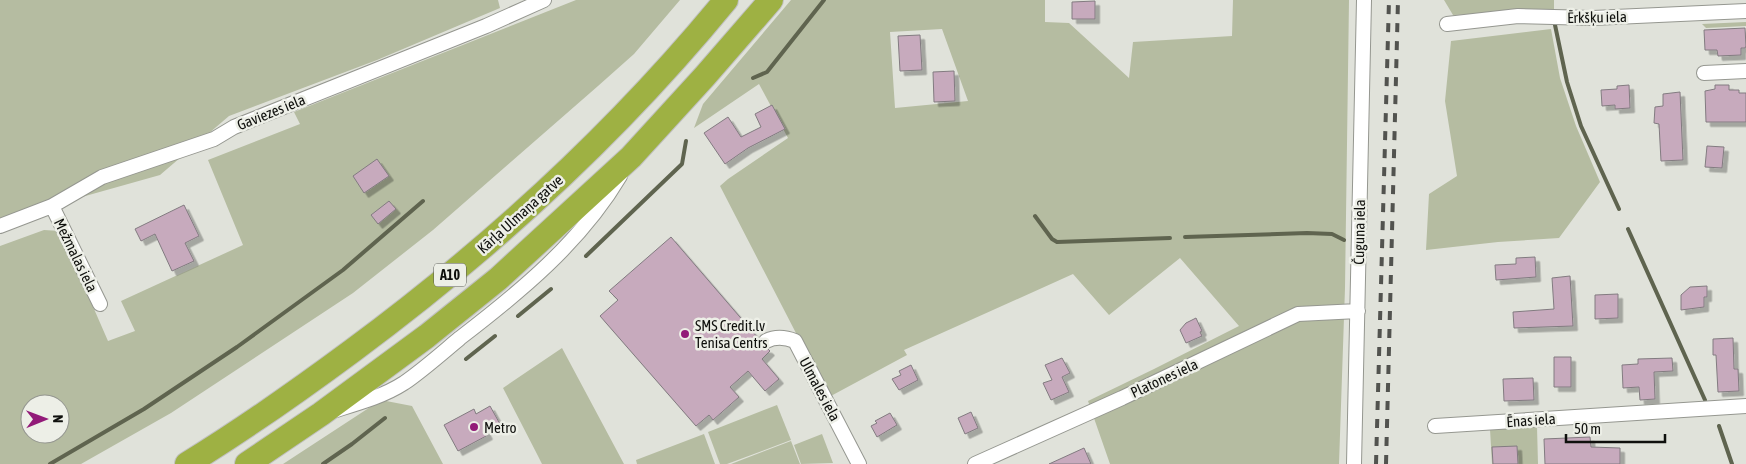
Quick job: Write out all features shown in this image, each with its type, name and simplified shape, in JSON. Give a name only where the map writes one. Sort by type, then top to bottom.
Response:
[{"type":"highway","name":"Kārļa Ulmaņa gatve","points":[[186,464],[237,434],[294,394],[401,314],[468,260],[547,190],[620,119],[685,50],[726,0]]},
{"type":"highway","name":"A10","points":[[247,464],[321,414],[427,336],[498,279],[631,158],[770,0]]},
{"type":"street","name":"Gaviezes iela","points":[[0,226],[52,206],[102,178],[214,139],[234,127],[486,26],[544,0]]},
{"type":"street","name":"Čuguna iela","points":[[1354,464],[1364,0]]},
{"type":"street","name":"Ērkšķu iela","points":[[1447,24],[1518,16],[1593,18],[1746,11]]},
{"type":"street","points":[[1704,73],[1746,71]]},
{"type":"street","name":"Mežmalas iela","points":[[52,206],[100,304]]},
{"type":"street","name":"Platones iela","points":[[975,464],[1122,398],[1298,314],[1358,311]]},
{"type":"street","name":"Ulmales iela","points":[[766,341],[773,338],[786,337],[795,341],[860,464]]},
{"type":"street","name":"Ēnas iela","points":[[1435,426],[1746,406]]},
{"type":"green space","points":[[0,0],[498,0],[500,8],[377,60],[229,116],[160,175],[0,220]]},
{"type":"green space","points":[[576,0],[680,0],[634,54],[433,230],[353,293],[171,413],[81,464],[0,464],[0,246],[44,230],[60,231],[108,341],[135,331],[121,301],[243,245],[208,160],[300,124],[294,112]]},
{"type":"green space","points":[[791,0],[1045,0],[1045,22],[1069,23],[1129,78],[1133,42],[1232,36],[1233,0],[1349,0],[1345,288],[1339,464],[1110,464],[1088,401],[1239,326],[1180,258],[1109,315],[1073,274],[904,350],[907,355],[829,397],[720,186],[788,138],[759,84],[694,128],[703,104]],"holes":[[[942,29],[968,101],[895,108],[890,32]]]},
{"type":"green space","points":[[1444,0],[1554,0],[1554,12],[1453,15]]},
{"type":"green space","points":[[1746,22],[1746,26],[1706,28],[1702,24]]},
{"type":"green space","points":[[1551,29],[1560,78],[1576,126],[1600,182],[1559,238],[1426,250],[1429,194],[1457,176],[1445,101],[1451,41]]},
{"type":"green space","points":[[562,348],[624,464],[542,464],[503,388]]},
{"type":"green space","points":[[381,400],[412,406],[443,464],[283,464]]},
{"type":"green space","points":[[777,405],[791,440],[727,464],[720,464],[708,432]]},
{"type":"green space","points":[[1537,427],[1538,464],[1492,464],[1490,429]]},
{"type":"green space","points":[[704,434],[715,464],[637,464],[636,460]]},
{"type":"green space","points":[[822,434],[833,463],[801,464],[794,445]]},
{"type":"green space","points":[[791,441],[800,464],[731,464]]},
{"type":"building","points":[[1095,1],[1095,19],[1072,19],[1072,2]]},
{"type":"building","points":[[1745,28],[1746,46],[1741,48],[1741,55],[1718,56],[1717,50],[1705,50],[1704,30]]},
{"type":"building","points":[[920,35],[922,70],[900,71],[898,36]]},
{"type":"building","points":[[954,71],[955,101],[934,102],[933,72]]},
{"type":"building","points":[[1629,85],[1630,108],[1615,109],[1615,105],[1602,106],[1601,90],[1617,89],[1617,86]]},
{"type":"building","points":[[1715,85],[1729,85],[1729,90],[1739,90],[1739,93],[1746,93],[1746,122],[1706,122],[1705,91],[1715,89]]},
{"type":"building","points":[[1680,92],[1683,160],[1661,161],[1659,124],[1654,123],[1655,107],[1663,106],[1663,94]]},
{"type":"building","points":[[772,105],[785,129],[748,148],[725,164],[704,133],[728,117],[741,137],[761,127],[755,114]]},
{"type":"building","points":[[1707,146],[1724,147],[1722,168],[1705,167]]},
{"type":"building","points":[[377,159],[389,176],[364,193],[353,176]]},
{"type":"building","points":[[389,201],[396,209],[378,224],[371,215]]},
{"type":"building","points":[[184,205],[199,236],[185,243],[194,261],[172,271],[155,234],[141,241],[135,229]]},
{"type":"building","name":"SMS Credit.lv Tenisa Centrs","points":[[671,237],[758,338],[760,348],[770,351],[762,359],[779,379],[765,391],[748,371],[730,387],[739,397],[713,420],[709,415],[696,426],[600,316],[618,300],[609,291]]},
{"type":"building","points":[[1535,257],[1536,277],[1496,280],[1495,265],[1516,264],[1516,258]]},
{"type":"building","points":[[1570,276],[1573,326],[1514,328],[1513,312],[1554,309],[1552,278]]},
{"type":"building","points":[[1707,286],[1707,297],[1704,297],[1704,307],[1681,310],[1681,295],[1690,287]]},
{"type":"building","points":[[1618,294],[1618,318],[1595,319],[1595,295]]},
{"type":"building","points":[[1196,318],[1202,331],[1200,332],[1202,336],[1186,343],[1180,330],[1186,323]]},
{"type":"building","points":[[1733,338],[1734,369],[1738,369],[1739,391],[1718,392],[1716,355],[1713,355],[1713,339]]},
{"type":"building","points":[[1554,357],[1571,357],[1571,387],[1554,387]]},
{"type":"building","points":[[1062,358],[1070,373],[1062,377],[1069,392],[1051,400],[1043,383],[1052,380],[1045,365]]},
{"type":"building","points":[[1672,358],[1673,371],[1654,372],[1655,399],[1640,400],[1639,387],[1623,388],[1622,365],[1638,364],[1638,359]]},
{"type":"building","points":[[911,365],[918,380],[899,390],[892,379],[901,375],[899,371]]},
{"type":"building","points":[[1533,378],[1534,400],[1504,401],[1503,379]]},
{"type":"building","points":[[490,406],[500,424],[486,431],[488,435],[458,451],[444,425],[474,409],[476,414]]},
{"type":"building","points":[[971,412],[978,428],[965,434],[958,418]]},
{"type":"building","points":[[890,413],[897,425],[877,437],[871,426],[877,423],[875,421]]},
{"type":"building","points":[[1590,437],[1591,447],[1620,448],[1620,464],[1545,464],[1544,439]]},
{"type":"building","points":[[1517,446],[1518,464],[1493,464],[1492,447]]},
{"type":"building","points":[[1084,448],[1091,464],[1049,464]]},
{"type":"waterway","points":[[753,78],[767,72],[824,0]]},
{"type":"waterway","points":[[1555,25],[1567,82],[1581,126],[1619,209]]},
{"type":"waterway","points":[[586,256],[682,164],[686,141]]},
{"type":"waterway","points":[[50,464],[144,409],[237,347],[343,270],[423,201]]},
{"type":"waterway","points":[[1035,216],[1052,239],[1057,242],[1170,238]]},
{"type":"waterway","points":[[1628,229],[1705,400]]},
{"type":"waterway","points":[[1185,237],[1307,233],[1332,234],[1344,240]]},
{"type":"waterway","points":[[518,316],[551,289]]},
{"type":"waterway","points":[[466,359],[495,336]]},
{"type":"waterway","points":[[323,464],[385,418]]},
{"type":"waterway","points":[[1719,426],[1732,464]]},
{"type":"railway","points":[[1376,464],[1389,0]]},
{"type":"railway","points":[[1386,464],[1398,0]]},
{"type":"place","name":"SMS Credit.lv Tenisa Centrs","points":[[685,334]]},
{"type":"place","name":"Metro","points":[[474,427]]}]
